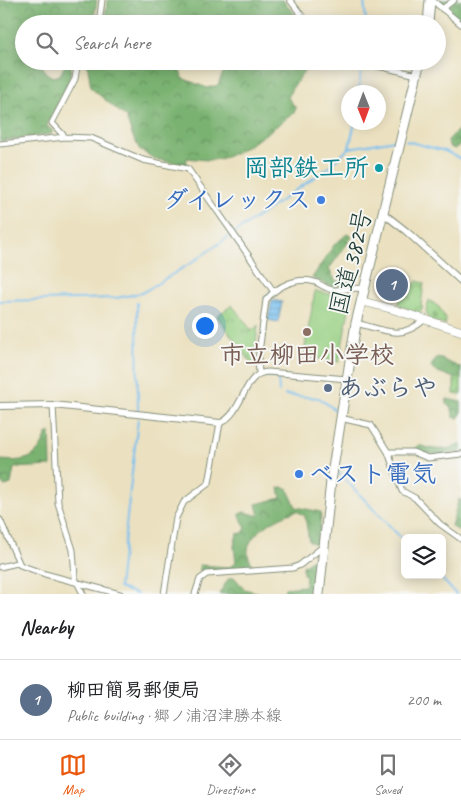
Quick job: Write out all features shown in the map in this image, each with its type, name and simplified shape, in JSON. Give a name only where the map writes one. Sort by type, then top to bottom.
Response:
[{"type":"highway","points":[[429,15],[431,0]]},
{"type":"highway","name":"国道382号","points":[[319,594],[331,481],[356,323],[417,70]]},
{"type":"main road","points":[[361,301],[461,331]]},
{"type":"street","points":[[100,15],[102,0]]},
{"type":"street","points":[[290,0],[301,15]]},
{"type":"street","points":[[431,0],[461,24]]},
{"type":"street","points":[[442,8],[454,0]]},
{"type":"street","points":[[65,137],[52,123],[75,79],[76,70]]},
{"type":"street","points":[[395,70],[416,75]]},
{"type":"street","points":[[0,144],[65,137],[94,138],[143,160],[188,169],[274,292]]},
{"type":"street","points":[[383,213],[406,231],[461,281]]},
{"type":"street","points":[[0,406],[53,405],[220,423],[230,418],[236,412],[246,389],[260,373],[258,360],[266,300],[274,292],[296,281],[313,281],[333,290],[364,288]]},
{"type":"street","points":[[356,323],[401,334],[415,328],[424,320]]},
{"type":"street","points":[[260,373],[346,379]]},
{"type":"street","points":[[53,405],[58,503],[73,550],[74,569],[82,594]]},
{"type":"street","points":[[340,418],[371,425],[388,452],[402,491],[415,498],[440,524],[461,539]]},
{"type":"street","points":[[164,594],[176,518],[184,502],[209,483],[220,423]]},
{"type":"street","points":[[388,452],[413,452],[428,458],[461,454]]},
{"type":"street","points":[[0,520],[17,563],[26,568],[120,594]]},
{"type":"street","points":[[195,594],[200,579],[207,574],[293,568],[320,550],[324,550]]},
{"type":"street","points":[[0,567],[17,563]]},
{"type":"green space","points":[[0,0],[97,0],[94,15],[15,15],[15,70],[44,70],[53,77],[60,75],[62,70],[71,70],[67,86],[47,126],[53,131],[51,134],[0,141]]},
{"type":"green space","points":[[107,0],[283,0],[296,15],[106,15]]},
{"type":"green space","points":[[440,0],[461,0],[461,21],[437,1]]},
{"type":"green space","points":[[88,70],[175,70],[181,72],[182,78],[207,88],[218,85],[224,70],[305,70],[291,90],[288,98],[296,108],[294,113],[257,140],[227,157],[214,160],[187,158],[186,165],[155,159],[140,150],[132,135],[126,117],[91,88]]},
{"type":"green space","points":[[461,127],[461,144],[454,149],[449,146],[448,140]]},
{"type":"green space","points":[[347,234],[352,237],[329,269],[336,282],[352,273],[355,278],[352,284],[332,287],[312,278],[334,245]]},
{"type":"green space","points":[[417,281],[424,283],[421,305],[423,308],[418,314],[398,304],[404,286],[413,286]]},
{"type":"green space","points":[[315,291],[334,295],[352,294],[339,362],[309,357],[304,352]]},
{"type":"green space","points":[[429,300],[439,307],[446,320],[445,325],[429,320],[426,311]]},
{"type":"green space","points":[[232,305],[252,331],[258,325],[254,367],[217,316]]},
{"type":"green space","points":[[437,357],[461,368],[461,376],[454,378],[433,370],[431,366]]},
{"type":"green space","points":[[461,376],[461,395],[454,394],[454,378]]},
{"type":"green space","points":[[447,399],[461,402],[461,414],[458,418],[453,417],[452,408],[446,404]]},
{"type":"green space","points":[[50,432],[51,466],[14,468],[11,484],[5,486],[1,483],[0,460],[24,460],[30,458],[39,449]]},
{"type":"green space","points":[[461,444],[461,452],[432,454],[414,450],[418,445],[440,449]]},
{"type":"green space","points":[[279,488],[287,488],[296,507],[321,512],[319,546],[309,541],[305,516],[297,511],[268,525],[258,532],[252,540],[248,549],[249,558],[256,568],[200,571],[199,565],[230,567],[236,562],[234,546],[237,534],[243,533],[246,528],[239,514],[245,512],[259,516],[256,504],[281,498]]},
{"type":"green space","points":[[459,499],[461,500],[461,532],[451,526]]},
{"type":"green space","points":[[315,557],[312,589],[305,594],[284,594],[285,588],[305,586],[306,575],[303,574],[303,566]]},
{"type":"green space","points":[[229,578],[235,578],[244,589],[264,594],[219,594]]},
{"type":"water","points":[[272,300],[282,302],[278,322],[268,320]]},
{"type":"waterway","points":[[364,0],[365,15]]},
{"type":"waterway","points":[[360,85],[361,70]]},
{"type":"waterway","points":[[349,148],[353,130]]},
{"type":"waterway","points":[[0,301],[116,298],[142,293],[191,263],[328,168],[349,148],[395,140]]},
{"type":"waterway","points":[[406,141],[445,151],[461,159]]},
{"type":"waterway","points":[[265,299],[271,291]]},
{"type":"waterway","points":[[137,303],[138,412]]},
{"type":"waterway","points":[[267,376],[278,377],[279,392]]},
{"type":"waterway","points":[[285,395],[319,398],[335,410]]},
{"type":"waterway","points":[[137,594],[119,588],[138,419]]},
{"type":"waterway","points":[[337,469],[401,538]]},
{"type":"waterway","points":[[442,579],[456,594]]},
{"type":"place","name":"岡部鉄工所","points":[[379,168]]},
{"type":"place","name":"ダイレックス","points":[[321,200]]},
{"type":"place","name":"柳田簡易郵便局","points":[[392,285]]},
{"type":"place","name":"市立柳田小学校","points":[[307,332]]},
{"type":"place","name":"あぶらや","points":[[328,388]]},
{"type":"place","name":"ベスト電気","points":[[299,474]]}]
